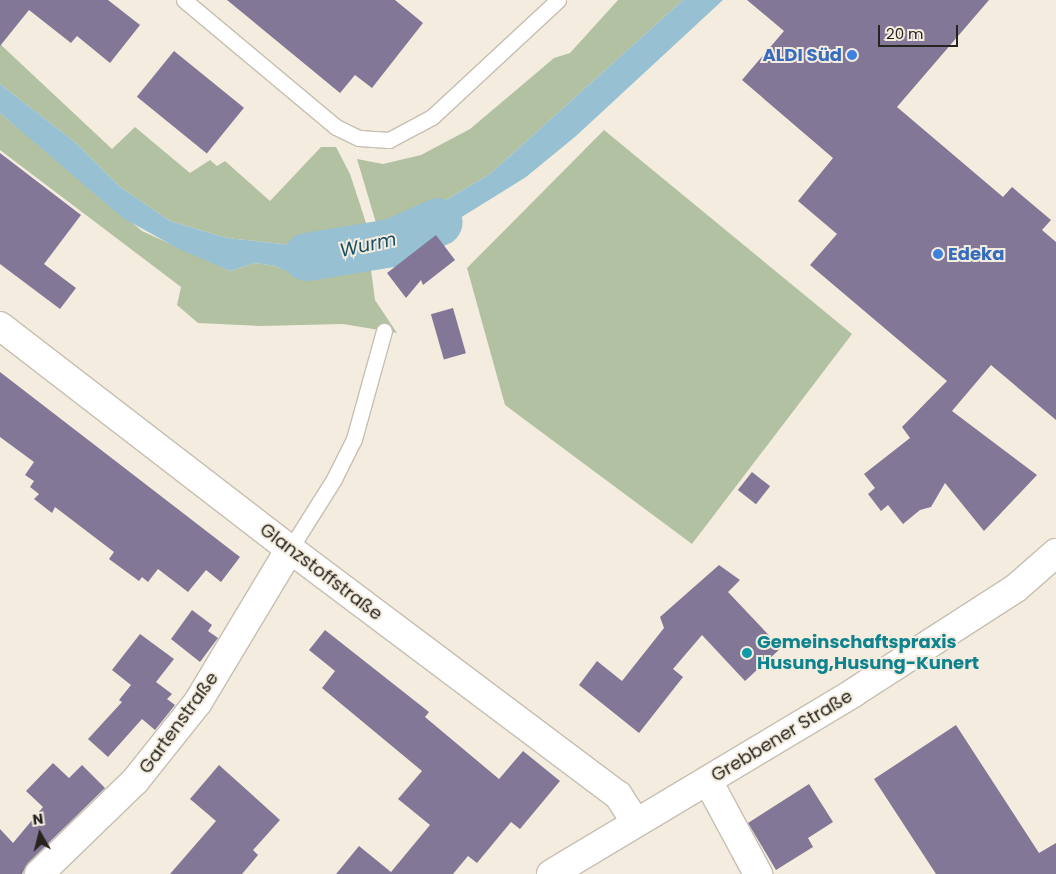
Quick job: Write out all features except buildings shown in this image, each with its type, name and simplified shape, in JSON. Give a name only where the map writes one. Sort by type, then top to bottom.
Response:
[{"type":"street","name":"Glanzstoffstraße","points":[[0,326],[290,549],[618,794],[636,823]]},
{"type":"street","name":"Gartenstraße","points":[[40,874],[135,781],[198,702],[290,549]]},
{"type":"street","name":"Grebbener Straße","points":[[551,874],[853,693],[1016,588],[1056,554]]},
{"type":"street","points":[[708,781],[758,874]]},
{"type":"lane","points":[[184,0],[336,127],[359,138],[389,140],[432,117],[558,0]]},
{"type":"lane","points":[[290,549],[334,479],[354,439],[384,331]]},
{"type":"green space","points":[[618,0],[683,0],[490,174],[431,209],[379,233],[357,159],[383,164],[421,155],[470,129],[554,58],[570,53]]},
{"type":"green space","points":[[0,44],[112,149],[135,127],[190,173],[210,160],[217,166],[225,161],[270,201],[321,147],[336,147],[350,174],[370,235],[349,242],[318,247],[227,238],[170,221],[120,187],[76,143],[0,84]]},
{"type":"green space","points":[[0,113],[142,231],[230,271],[255,263],[276,266],[287,271],[318,271],[370,262],[375,300],[397,333],[343,324],[261,326],[198,323],[177,305],[181,287],[0,150]]},
{"type":"green space","points":[[604,130],[852,334],[692,544],[505,405],[467,268]]},
{"type":"water","points":[[683,0],[723,0],[576,136],[526,177],[423,241],[380,262],[379,233],[431,209],[490,174]]},
{"type":"water","points":[[0,84],[76,143],[120,187],[170,221],[227,238],[318,247],[349,242],[370,235],[370,262],[318,271],[286,271],[276,266],[255,263],[230,271],[179,249],[123,218],[0,113]]},
{"type":"waterway","name":"Wurm","points":[[307,257],[392,243],[439,222]]},
{"type":"place","name":"ALDI Süd","points":[[852,55]]},
{"type":"place","name":"Edeka","points":[[938,254]]},
{"type":"place","name":"Gemeinschaftspraxis Husung,Husung-Kunert","points":[[747,653]]}]
